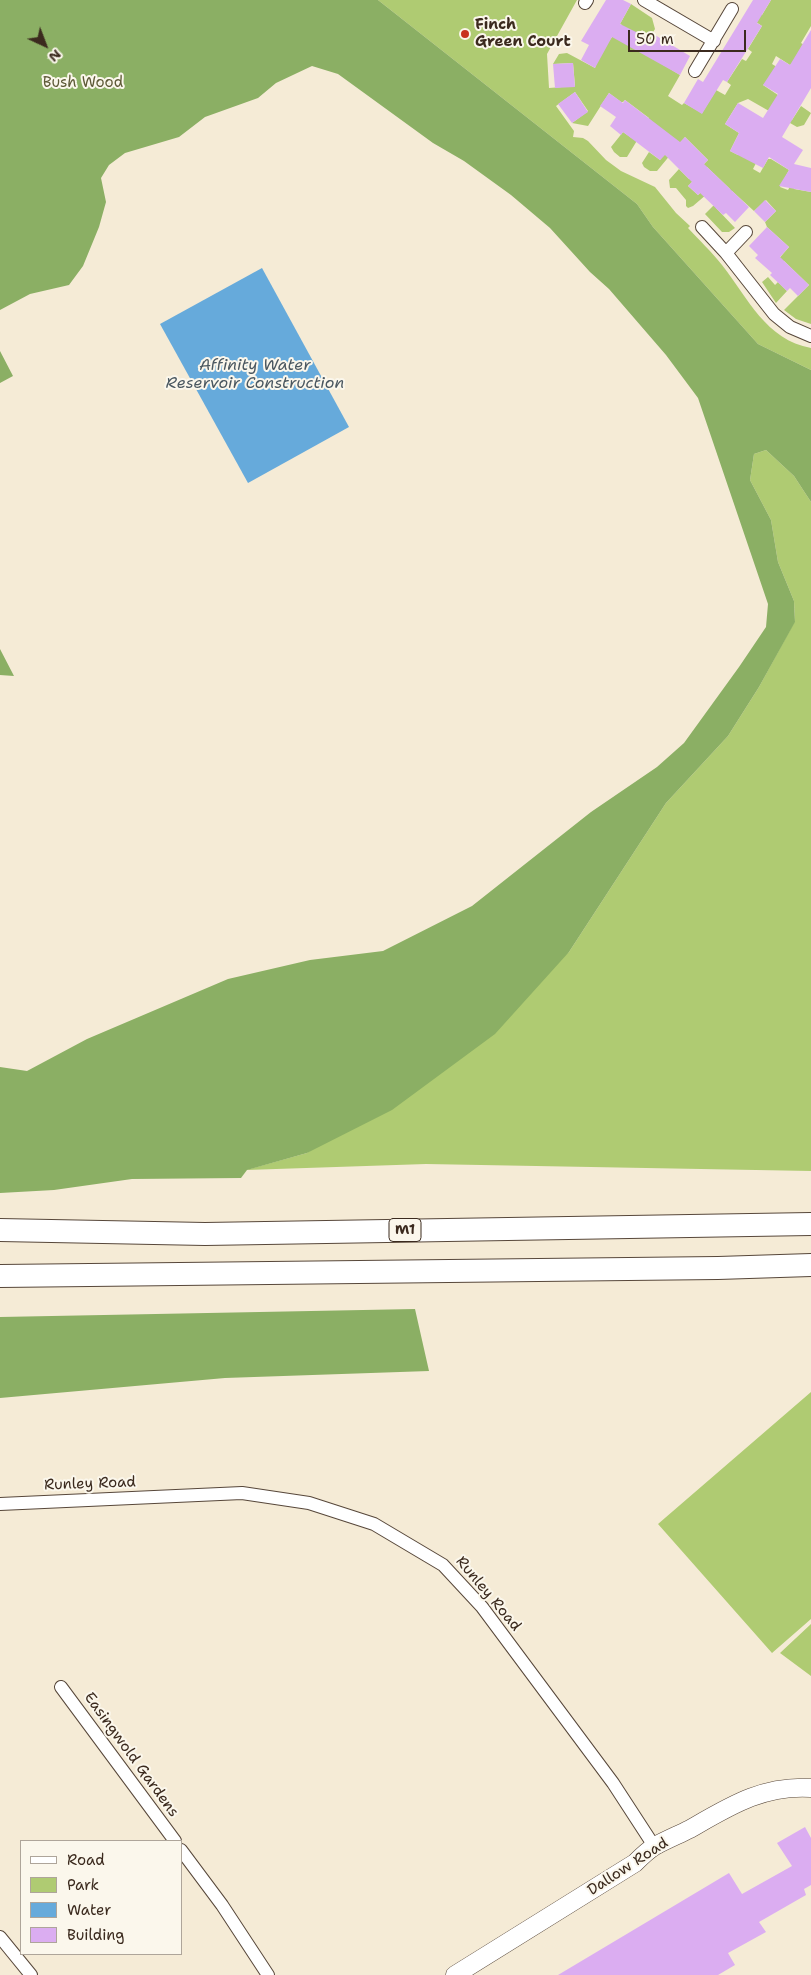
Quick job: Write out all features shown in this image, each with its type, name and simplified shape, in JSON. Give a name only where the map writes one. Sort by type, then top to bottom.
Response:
[{"type":"highway","name":"M1","points":[[0,1230],[205,1234],[811,1224]]},
{"type":"highway","points":[[0,1276],[718,1268],[811,1265]]},
{"type":"street","points":[[644,0],[714,41]]},
{"type":"street","points":[[695,71],[732,9]]},
{"type":"street","points":[[702,227],[726,253],[774,314],[790,327],[811,336]]},
{"type":"street","points":[[726,253],[746,232]]},
{"type":"street","name":"Runley Road","points":[[0,1504],[242,1493],[309,1503],[374,1524],[443,1565],[482,1606],[613,1783],[654,1846]]},
{"type":"street","name":"Easingwold Gardens","points":[[61,1687],[174,1840]]},
{"type":"street","name":"Dallow Road","points":[[455,1975],[635,1863],[654,1846],[670,1840],[751,1796],[778,1790],[811,1788]]},
{"type":"street","points":[[182,1851],[222,1905],[268,1975]]},
{"type":"street","points":[[0,1937],[25,1973]]},
{"type":"green space","name":"Bush Wood","points":[[0,0],[378,0],[637,204],[653,227],[758,344],[811,370],[811,502],[794,476],[766,450],[754,454],[750,480],[771,520],[778,562],[794,601],[795,622],[759,687],[728,736],[666,803],[569,952],[495,1034],[392,1110],[307,1153],[247,1170],[241,1178],[132,1179],[54,1190],[0,1193],[0,1067],[27,1071],[87,1039],[228,979],[310,960],[383,951],[472,906],[591,812],[657,767],[684,743],[766,627],[768,604],[698,398],[666,355],[609,289],[590,272],[550,228],[511,195],[464,161],[433,143],[338,74],[312,66],[276,83],[258,98],[205,117],[179,137],[125,153],[109,165],[101,178],[106,202],[99,227],[83,266],[69,285],[30,294],[0,310]]},
{"type":"green space","points":[[378,0],[577,0],[547,54],[549,88],[575,86],[573,63],[553,64],[559,54],[567,53],[595,68],[599,53],[622,25],[620,24],[631,4],[652,18],[655,29],[652,34],[655,35],[644,53],[680,75],[668,96],[682,105],[684,103],[702,113],[716,90],[725,95],[731,85],[727,82],[742,59],[746,61],[752,52],[748,49],[762,26],[750,18],[754,10],[762,15],[771,0],[811,0],[811,26],[801,43],[811,49],[790,65],[776,56],[772,64],[785,72],[763,85],[778,95],[792,120],[801,106],[811,113],[804,125],[797,127],[748,99],[738,103],[725,124],[739,133],[730,151],[738,155],[745,141],[763,149],[753,169],[760,173],[768,159],[771,159],[789,170],[780,187],[788,190],[796,176],[794,189],[811,192],[811,324],[796,319],[784,310],[809,285],[784,261],[776,262],[789,247],[767,227],[765,222],[776,211],[766,200],[754,211],[732,191],[716,208],[735,228],[729,232],[722,232],[705,214],[730,189],[707,167],[688,186],[698,195],[703,190],[707,194],[693,206],[688,208],[686,200],[676,188],[670,188],[669,180],[679,169],[689,179],[708,160],[685,137],[657,171],[650,171],[642,163],[649,152],[660,160],[676,139],[638,139],[627,157],[620,157],[611,147],[623,132],[633,139],[649,118],[625,100],[621,102],[609,93],[588,126],[572,123],[588,111],[575,92],[556,106],[574,131],[573,137],[583,138],[588,141],[606,160],[621,171],[655,187],[676,213],[690,226],[688,228],[718,260],[759,316],[770,327],[795,343],[811,348],[811,370],[758,344],[653,227],[637,204]]},
{"type":"green space","points":[[768,277],[775,285],[778,282],[787,291],[776,303],[762,282]]},
{"type":"green space","points":[[0,351],[13,376],[0,383]]},
{"type":"green space","points":[[766,450],[794,476],[811,502],[811,1171],[426,1164],[246,1170],[307,1153],[569,952],[666,803],[728,736],[759,687],[795,621],[794,601],[778,562],[771,520],[750,480],[754,454]]},
{"type":"green space","points":[[0,649],[14,676],[0,675]]},
{"type":"green space","points":[[415,1309],[429,1371],[225,1378],[0,1398],[0,1317]]},
{"type":"green space","points":[[811,1392],[811,1619],[772,1653],[658,1524]]},
{"type":"green space","points":[[811,1624],[811,1676],[780,1653]]},
{"type":"water","name":"Affinity Water Reservoir Construction","points":[[262,268],[349,427],[248,483],[160,324]]},
{"type":"building","points":[[606,0],[623,0],[631,4],[620,24],[652,40],[655,35],[690,56],[680,75],[612,37],[595,68],[581,60],[589,45],[581,41]]},
{"type":"building","points":[[753,0],[771,0],[757,23],[762,26],[727,82],[723,80],[702,114],[684,103],[698,79],[703,82]]},
{"type":"building","points":[[811,30],[811,88],[782,137],[803,150],[794,164],[811,168],[811,192],[779,186],[789,170],[769,157],[763,168],[730,151],[739,133],[725,124],[738,103],[763,118],[778,94],[763,85],[780,59],[790,65]]},
{"type":"building","points":[[573,63],[575,87],[555,88],[553,64]]},
{"type":"building","points":[[575,92],[588,112],[572,123],[558,104]]},
{"type":"building","points":[[609,93],[623,103],[625,100],[680,142],[685,137],[708,160],[704,164],[749,207],[735,222],[726,213],[723,215],[700,193],[698,195],[688,186],[692,182],[665,155],[660,160],[623,132],[621,135],[610,126],[616,117],[600,106]]},
{"type":"building","points":[[765,200],[776,211],[765,222],[754,211]]},
{"type":"building","points":[[767,227],[789,247],[780,257],[809,285],[798,296],[790,288],[787,291],[770,275],[772,273],[755,258],[758,255],[749,246]]},
{"type":"building","points":[[805,1827],[811,1838],[811,1885],[804,1889],[806,1895],[759,1922],[766,1932],[728,1953],[735,1965],[718,1975],[558,1975],[729,1873],[742,1894],[792,1866],[777,1843]]},
{"type":"place","name":"Finch Green Court","points":[[465,34]]}]
